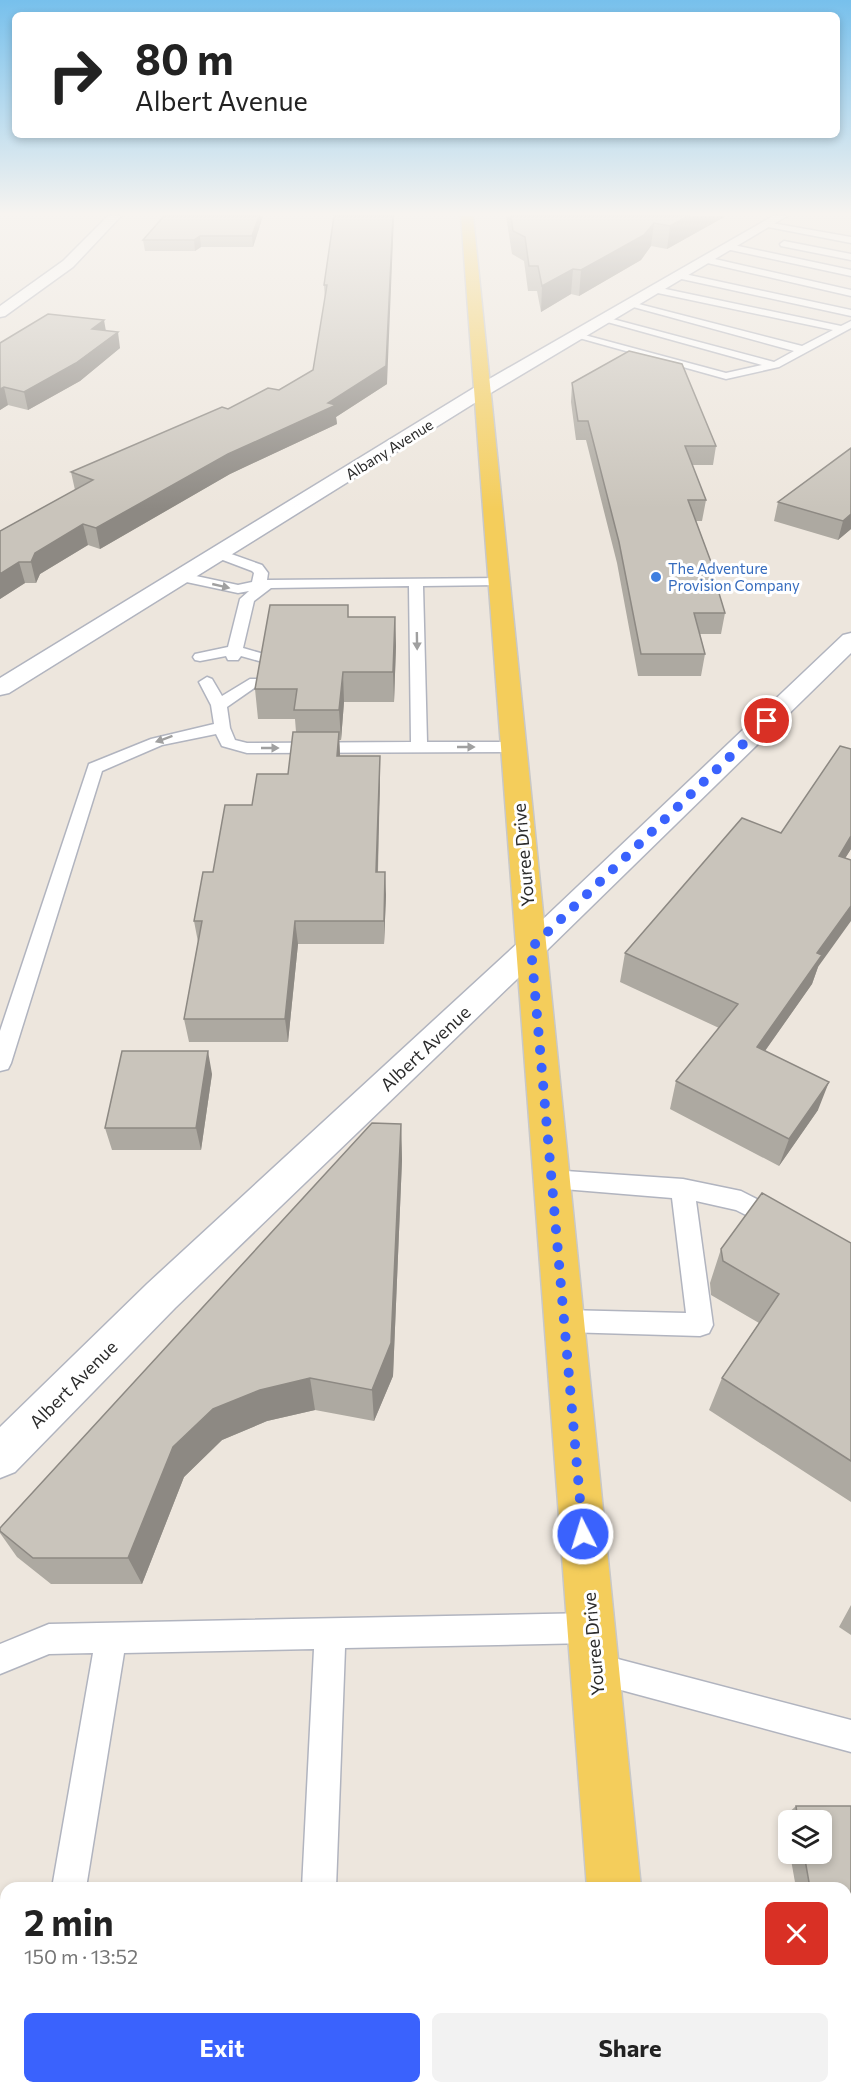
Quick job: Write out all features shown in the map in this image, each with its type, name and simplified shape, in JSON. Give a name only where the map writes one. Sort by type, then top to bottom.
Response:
[{"type":"main road","name":"Youree Drive","points":[[476,314],[613,1882]]},
{"type":"street","name":"Albany Avenue","points":[[0,688],[483,390],[616,314]]},
{"type":"street","name":"Albert Avenue","points":[[0,1457],[160,1296],[531,948],[851,640]]},
{"type":"lane","points":[[664,314],[804,350]]},
{"type":"lane","points":[[782,314],[847,326]]},
{"type":"lane","points":[[605,320],[775,365]]},
{"type":"lane","points":[[577,336],[726,376],[775,365],[847,326]]},
{"type":"lane","points":[[220,554],[256,568],[261,573],[264,584]]},
{"type":"lane","points":[[182,577],[238,589],[264,584],[499,581]]},
{"type":"lane","points":[[416,582],[419,747]]},
{"type":"lane","points":[[234,653],[247,599],[264,584]]},
{"type":"lane","points":[[207,657],[234,653],[259,657]]},
{"type":"lane","points":[[200,682],[219,705]]},
{"type":"lane","points":[[229,682],[219,705],[222,729],[228,743],[247,748],[513,747]]},
{"type":"lane","points":[[219,705],[255,682]]},
{"type":"lane","points":[[0,1063],[95,768],[119,756],[181,734],[222,729]]},
{"type":"lane","points":[[551,1179],[683,1189],[741,1201],[791,1228]]},
{"type":"lane","points":[[564,1321],[700,1325],[683,1189]]},
{"type":"lane","points":[[0,1659],[49,1638],[591,1628]]},
{"type":"lane","points":[[319,1882],[330,1634]]},
{"type":"lane","points":[[70,1882],[111,1637]]},
{"type":"lane","points":[[595,1668],[851,1736]]},
{"type":"building","points":[[48,314],[104,320],[92,329],[118,332],[76,363],[24,392],[4,387],[0,389],[0,343]]},
{"type":"building","points":[[322,314],[388,314],[386,366],[328,403],[336,405],[228,454],[96,528],[83,524],[35,553],[31,562],[19,562],[0,574],[0,531],[93,480],[71,472],[222,407],[228,409],[268,388],[279,390],[313,370]]},
{"type":"building","points":[[629,351],[682,364],[716,446],[685,446],[706,500],[688,500],[714,570],[712,570],[725,613],[694,613],[705,654],[641,654],[619,542],[588,421],[578,421],[572,383]]},
{"type":"building","points":[[851,448],[851,514],[843,521],[778,502]]},
{"type":"building","points":[[270,605],[348,605],[348,617],[395,617],[393,672],[343,672],[339,710],[294,710],[297,689],[255,689]]},
{"type":"building","points":[[293,732],[339,732],[337,756],[380,756],[376,872],[385,872],[384,921],[295,921],[285,1019],[184,1019],[202,921],[194,921],[203,872],[213,872],[225,805],[252,805],[257,774],[288,774]]},
{"type":"building","points":[[840,746],[851,749],[851,836],[839,856],[851,860],[851,906],[817,953],[822,955],[757,1047],[829,1082],[789,1139],[676,1081],[738,1004],[625,953],[742,818],[781,833]]},
{"type":"building","points":[[122,1051],[208,1051],[196,1128],[105,1128]]},
{"type":"building","points":[[372,1123],[401,1124],[391,1343],[372,1390],[310,1378],[260,1390],[213,1409],[173,1447],[128,1558],[33,1558],[0,1531],[0,1528]]},
{"type":"building","points":[[762,1193],[851,1243],[851,1461],[722,1378],[779,1294],[723,1261],[721,1249]]},
{"type":"building","points":[[796,1806],[851,1806],[851,1882],[809,1882],[806,1864],[832,1864],[832,1810],[797,1810]]},
{"type":"place","name":"The Adventure Provision Company","points":[[656,577]]},
{"type":"route","points":[[583,1534],[531,948],[767,721]]}]
